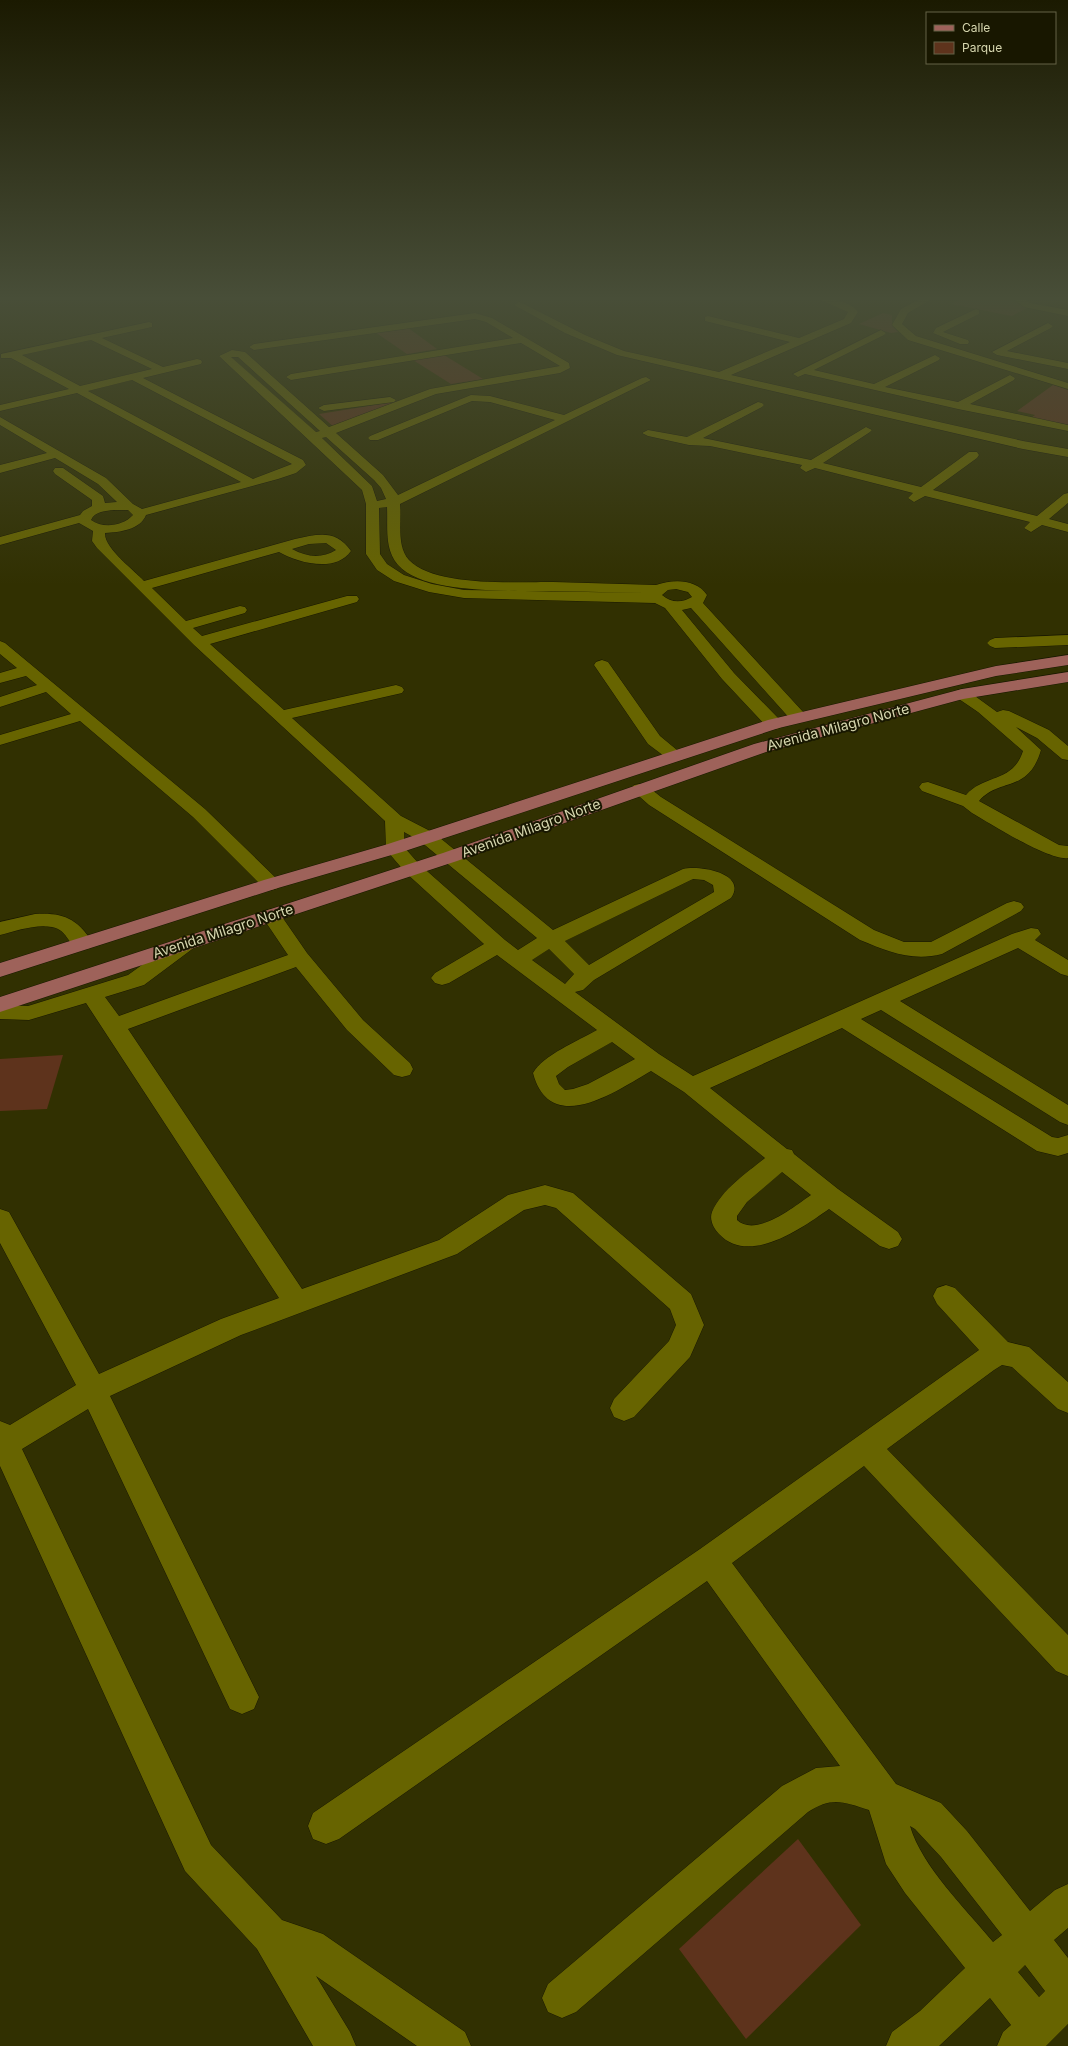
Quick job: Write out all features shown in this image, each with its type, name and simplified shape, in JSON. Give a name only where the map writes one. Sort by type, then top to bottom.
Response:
[{"type":"main road","name":"Avenida Milagro Norte","points":[[0,970],[270,884],[395,848],[674,755],[798,717],[996,671],[1068,660]]},
{"type":"main road","name":"Avenida Milagro Norte","points":[[0,1005],[412,868],[450,857],[640,789],[788,739],[962,694],[1068,677]]},
{"type":"street","points":[[0,408],[56,394]]},
{"type":"street","points":[[89,394],[252,483]]},
{"type":"street","points":[[140,513],[252,483],[296,469],[300,463],[167,394]]},
{"type":"street","points":[[267,394],[368,489],[372,504],[373,554],[382,566],[399,578],[428,588],[464,594],[662,598],[676,585],[692,588],[700,595],[699,599],[695,603],[679,606],[662,598],[471,585],[442,580],[417,572],[404,563],[395,550],[394,502],[387,487],[329,432],[286,394]]},
{"type":"street","points":[[314,437],[426,394]]},
{"type":"street","points":[[372,504],[394,502],[616,394]]},
{"type":"street","points":[[800,394],[1015,443],[1068,453]]},
{"type":"street","points":[[905,394],[1068,428]]},
{"type":"street","points":[[958,406],[979,394]]},
{"type":"street","points":[[324,408],[421,396]]},
{"type":"street","points":[[374,438],[470,398],[490,399],[564,419]]},
{"type":"street","points":[[689,441],[758,405]]},
{"type":"street","points":[[0,420],[102,481],[128,506]]},
{"type":"street","points":[[800,471],[814,464],[866,430]]},
{"type":"street","points":[[648,433],[689,441],[710,442],[814,464],[1068,528]]},
{"type":"street","points":[[689,441],[697,448],[800,471],[1068,540]]},
{"type":"street","points":[[27,451],[80,484],[98,499],[99,508]]},
{"type":"street","points":[[0,469],[57,454]]},
{"type":"street","points":[[912,500],[972,455]]},
{"type":"street","points":[[1029,530],[1068,497]]},
{"type":"street","points":[[0,541],[84,518],[92,511],[99,508],[128,506],[136,509],[140,513]]},
{"type":"street","points":[[84,518],[87,524],[100,528],[115,528],[130,524],[139,518],[140,513]]},
{"type":"street","points":[[7,527],[20,535]]},
{"type":"street","points":[[100,528],[97,536],[99,543],[141,586],[280,716],[394,820],[427,837],[551,940],[587,975]]},
{"type":"street","points":[[141,586],[281,548]]},
{"type":"street","points":[[662,598],[728,676],[774,724]]},
{"type":"street","points":[[200,642],[352,599]]},
{"type":"street","points":[[695,603],[798,717]]},
{"type":"street","points":[[183,626],[240,610]]},
{"type":"street","points":[[995,643],[1068,640]]},
{"type":"street","points":[[0,646],[50,686],[199,813],[270,884]]},
{"type":"street","points":[[602,665],[654,740],[674,755]]},
{"type":"street","points":[[0,678],[29,670]]},
{"type":"street","points":[[0,702],[50,686]]},
{"type":"street","points":[[280,716],[396,690]]},
{"type":"street","points":[[962,694],[984,709],[1032,750],[1030,760],[1022,770],[1008,780],[972,796],[969,802]]},
{"type":"street","points":[[984,709],[1007,716],[1044,734],[1068,755]]},
{"type":"street","points":[[0,740],[84,715]]},
{"type":"street","points":[[928,787],[969,802],[978,809],[1052,849],[1062,853],[1068,852]]},
{"type":"street","points":[[640,789],[655,801],[867,935],[902,949],[935,949],[1014,907]]},
{"type":"street","points":[[394,820],[395,848],[412,868],[498,945],[651,1060],[692,1086],[783,1157],[829,1196],[889,1239]]},
{"type":"street","points":[[518,960],[551,940],[690,873],[709,874],[723,883],[724,894],[587,975],[563,994]]},
{"type":"street","points":[[271,915],[300,958],[355,1025],[402,1069]]},
{"type":"street","points":[[0,929],[29,921],[52,921],[67,925],[83,943]]},
{"type":"street","points":[[692,1086],[844,1019],[1025,936],[1068,969]]},
{"type":"street","points":[[0,1012],[29,1013],[136,980],[188,942]]},
{"type":"street","points":[[442,978],[498,945]]},
{"type":"street","points":[[114,1026],[300,958]]},
{"type":"street","points":[[91,994],[114,1026],[296,1302]]},
{"type":"street","points":[[883,1001],[1068,1116]]},
{"type":"street","points":[[844,1019],[1046,1145],[1058,1147],[1068,1144]]},
{"type":"street","points":[[613,1031],[560,1061],[544,1073],[547,1084],[552,1092],[564,1098],[586,1095],[651,1060]]},
{"type":"street","points":[[783,1157],[738,1195],[724,1214],[725,1224],[735,1234],[751,1237],[777,1230],[829,1196]]},
{"type":"street","points":[[336,2046],[270,1936],[198,1858],[2,1439],[93,1390],[232,1327],[296,1302],[448,1247],[517,1202],[545,1195],[564,1200],[681,1302],[690,1325],[680,1349],[624,1408]]},
{"type":"street","points":[[0,1220],[93,1390],[242,1697]]},
{"type":"street","points":[[946,1296],[1000,1353],[1019,1356],[1068,1400]]},
{"type":"street","points":[[326,1826],[712,1560],[984,1362],[1000,1353]]},
{"type":"street","points":[[866,1448],[1068,1659]]},
{"type":"street","points":[[712,1560],[883,1797],[899,1851],[918,1880],[992,1968],[1027,2036],[1068,1997]]},
{"type":"street","points":[[562,1998],[795,1799],[816,1786],[842,1784],[883,1797],[928,1816],[954,1844],[1068,1989]]},
{"type":"street","points":[[906,2046],[934,2025],[992,1968],[1028,1940],[1068,1903]]},
{"type":"street","points":[[270,1936],[309,1948],[451,2046]]},
{"type":"green space","points":[[1040,394],[1068,394],[1068,426],[1031,418],[1035,415],[1017,411]]},
{"type":"green space","points":[[400,401],[335,428],[319,414]]},
{"type":"green space","points":[[63,1055],[47,1109],[0,1111],[0,1059]]},
{"type":"green space","points":[[798,1839],[861,1925],[746,2039],[679,1949]]}]
